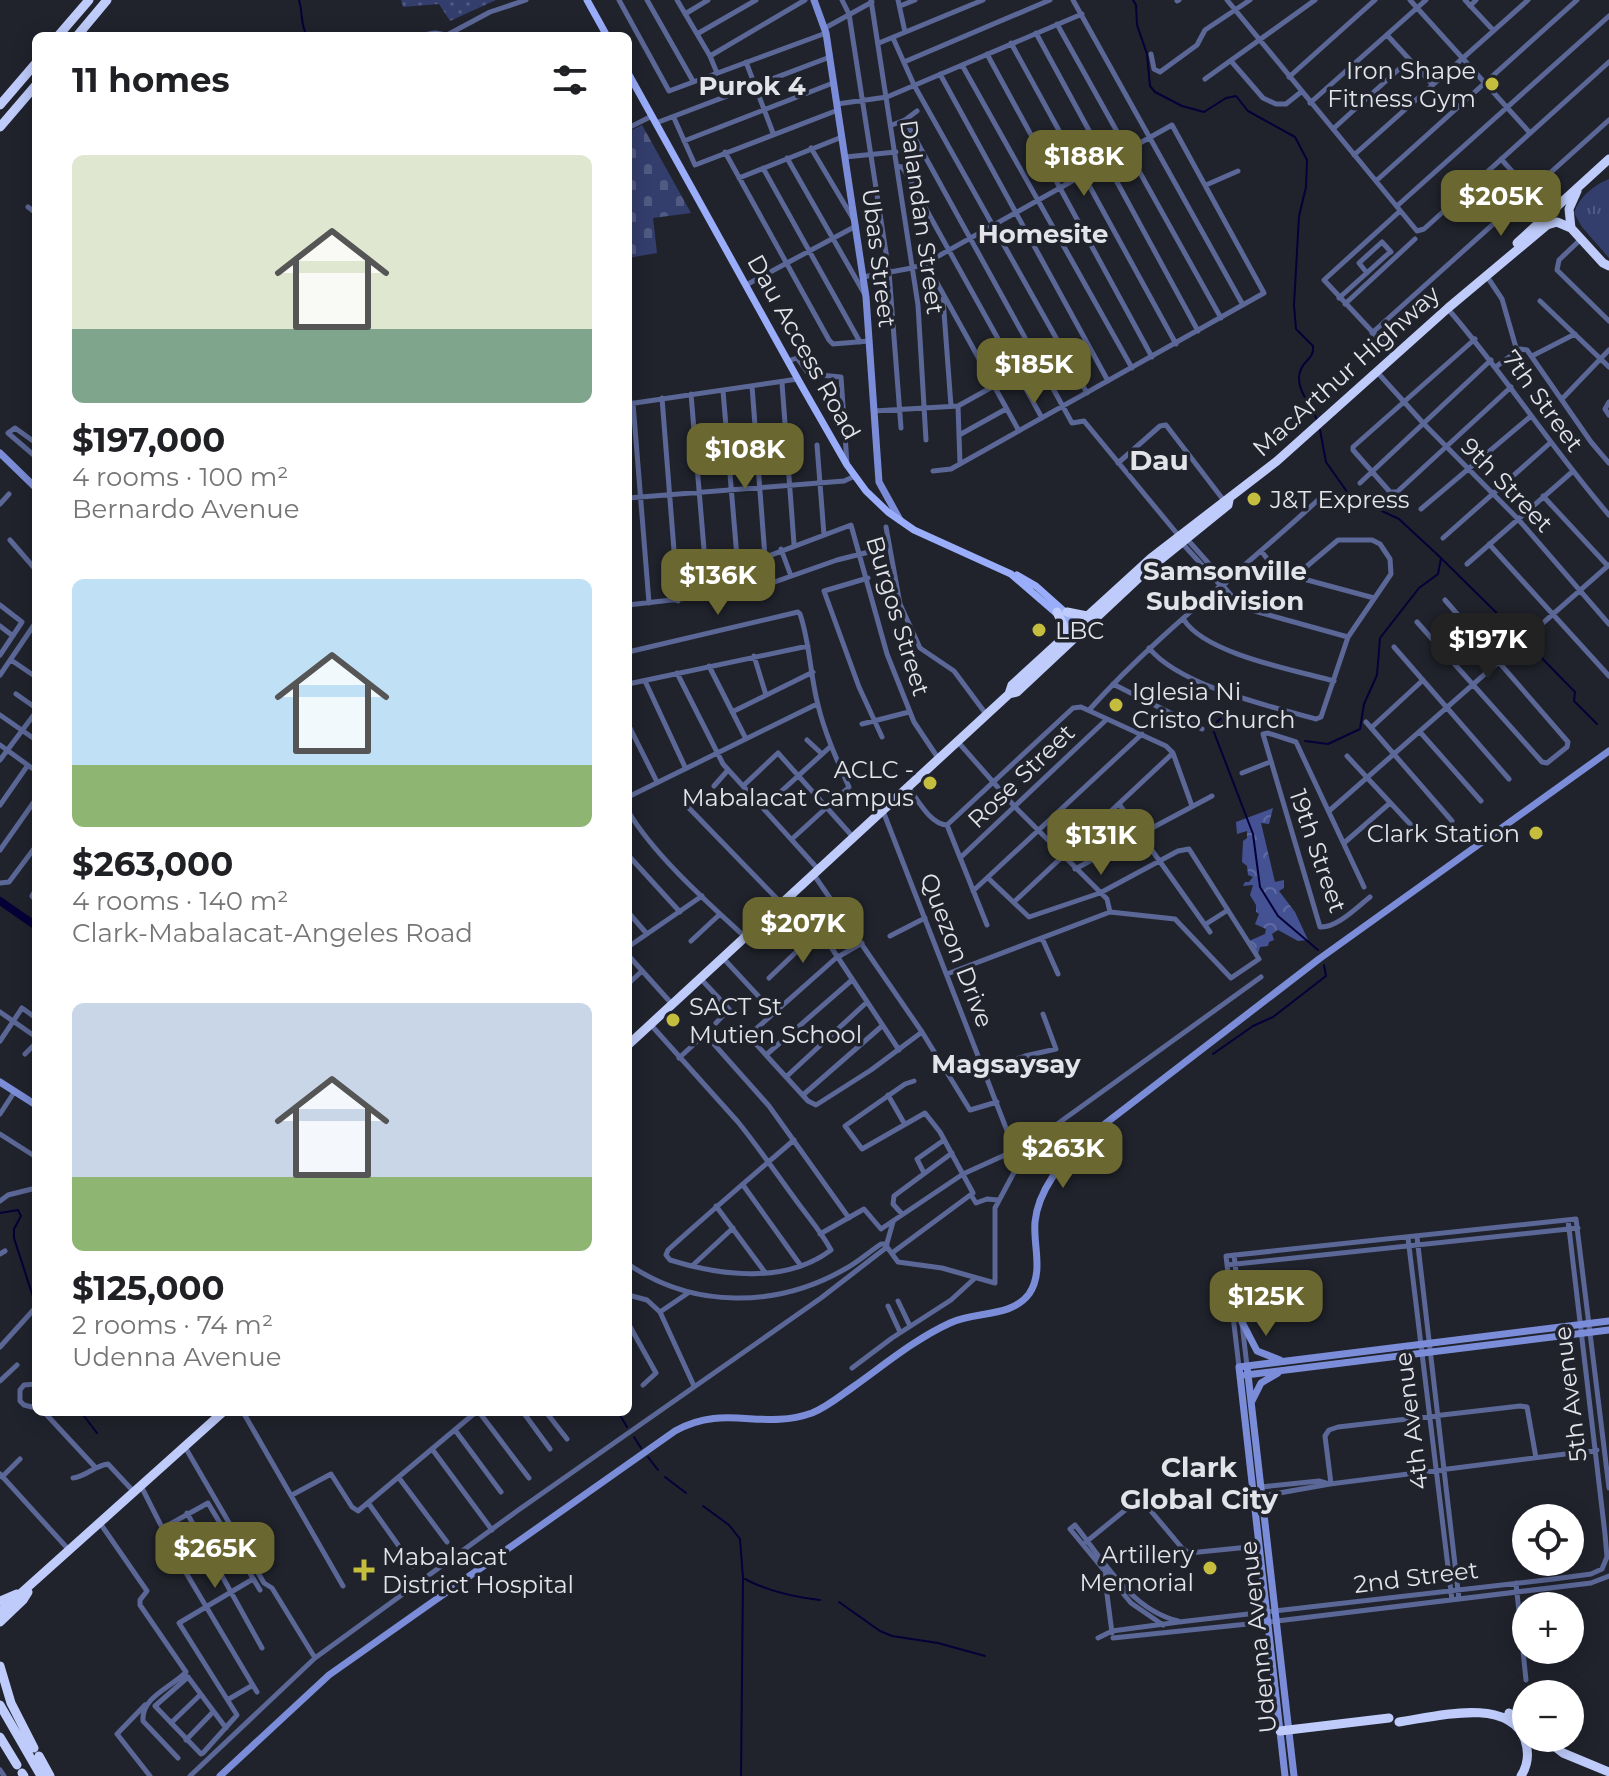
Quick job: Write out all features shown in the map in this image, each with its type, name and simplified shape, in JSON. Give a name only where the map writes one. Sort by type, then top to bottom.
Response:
[{"type":"highway","points":[[61,32],[89,0]]},
{"type":"highway","points":[[80,32],[107,0]]},
{"type":"highway","points":[[0,105],[32,68]]},
{"type":"highway","points":[[0,127],[32,90]]},
{"type":"highway","name":"MacArthur Highway","points":[[1488,273],[1549,212],[1609,159]]},
{"type":"highway","points":[[1607,266],[1571,228],[1569,209],[1584,182],[1609,172]]},
{"type":"highway","name":"MacArthur Highway","points":[[1009,694],[1017,692],[1079,628],[1329,415],[1488,273],[1550,223],[1562,223],[1571,228]]},
{"type":"highway","name":"MacArthur Highway","points":[[632,1041],[987,715],[1009,694],[1012,685],[1064,637],[1079,628],[1087,616],[1183,539]]},
{"type":"highway","points":[[1064,637],[1062,612],[1087,616]]},
{"type":"highway","points":[[0,1612],[219,1416]]},
{"type":"highway","points":[[0,1622],[23,1600],[33,1583]]},
{"type":"highway","points":[[0,1601],[24,1591]]},
{"type":"highway","points":[[0,1666],[13,1708],[50,1776]]},
{"type":"highway","points":[[0,1705],[41,1776]]},
{"type":"highway","points":[[1285,1732],[1488,1708],[1512,1714]]},
{"type":"highway","points":[[1394,1720],[1476,1713],[1501,1716],[1518,1727],[1525,1740],[1528,1756],[1521,1776]]},
{"type":"highway","points":[[0,1717],[34,1776]]},
{"type":"highway","points":[[0,1737],[21,1772]]},
{"type":"highway","points":[[1562,1752],[1609,1772]]},
{"type":"main road","points":[[587,0],[605,32]]},
{"type":"main road","name":"Ubas Street","points":[[814,0],[826,30],[866,297],[879,482],[900,520]]},
{"type":"main road","name":"Dau Access Road","points":[[632,80],[855,476],[878,503],[900,520],[927,537],[1011,574],[1079,628]]},
{"type":"main road","points":[[0,453],[32,484]]},
{"type":"main road","points":[[220,1776],[329,1675],[675,1431],[711,1417],[772,1420],[813,1413],[948,1323],[1002,1311],[1020,1302],[1034,1282],[1038,1265],[1035,1227],[1039,1201],[1069,1155],[1084,1140],[1372,920],[1609,751]]},
{"type":"main road","points":[[0,1082],[32,1102]]},
{"type":"main road","points":[[1590,1328],[1609,1321]]},
{"type":"main road","points":[[1242,1322],[1257,1351],[1285,1366]]},
{"type":"main road","points":[[1243,1371],[1581,1329],[1609,1330]]},
{"type":"main road","points":[[1251,1406],[1261,1383],[1285,1366]]},
{"type":"main road","name":"Udenna Avenue","points":[[1243,1371],[1251,1406],[1272,1621],[1285,1732],[1294,1776]]},
{"type":"main road","name":"Udenna Avenue","points":[[1243,1371],[1259,1546],[1271,1612]]},
{"type":"main road","name":"Udenna Avenue","points":[[1285,1732],[1285,1776]]},
{"type":"street","points":[[453,32],[490,12],[526,0]]},
{"type":"street","points":[[619,0],[670,92],[826,30],[872,1]]},
{"type":"street","points":[[647,0],[693,81]]},
{"type":"street","points":[[677,0],[717,73]]},
{"type":"street","points":[[685,14],[708,0]]},
{"type":"street","points":[[697,34],[756,0]]},
{"type":"street","points":[[710,56],[805,0]]},
{"type":"street","points":[[842,0],[849,14],[889,272],[901,428]]},
{"type":"street","points":[[905,32],[899,3],[915,0]]},
{"type":"street","points":[[879,43],[983,0]]},
{"type":"street","points":[[904,62],[1050,0]]},
{"type":"street","points":[[1073,0],[1243,305]]},
{"type":"street","points":[[1227,0],[1414,229],[1420,231],[1609,62]]},
{"type":"street","points":[[1151,54],[1152,65],[1157,72],[1197,45],[1205,30],[1250,0]]},
{"type":"street","points":[[1205,79],[1315,0]]},
{"type":"street","points":[[1289,77],[1375,0]]},
{"type":"street","points":[[1410,0],[1530,133]]},
{"type":"street","points":[[1310,103],[1426,0]]},
{"type":"street","points":[[1465,0],[1493,30]]},
{"type":"street","points":[[1470,6],[1476,0]]},
{"type":"street","points":[[1354,155],[1528,0]]},
{"type":"street","points":[[1376,181],[1577,0]]},
{"type":"street","name":"Dalandan Street","points":[[872,1],[918,305],[926,440]]},
{"type":"street","points":[[674,118],[695,165],[837,107],[887,97],[1082,14]]},
{"type":"street","points":[[1395,356],[1324,280],[1609,16]]},
{"type":"street","points":[[1057,24],[1221,318]]},
{"type":"street","points":[[1036,33],[1198,331]]},
{"type":"street","points":[[1387,35],[1432,84]]},
{"type":"street","points":[[893,38],[914,85],[1087,393]]},
{"type":"street","points":[[1011,43],[1176,344]]},
{"type":"street","points":[[987,54],[1152,357]]},
{"type":"street","points":[[632,127],[674,118],[830,57]]},
{"type":"street","points":[[1333,129],[1409,60]]},
{"type":"street","points":[[1231,61],[1270,102],[1286,104],[1301,92]]},
{"type":"street","points":[[746,62],[773,133]]},
{"type":"street","points":[[962,65],[1132,368]]},
{"type":"street","points":[[940,74],[1108,381]]},
{"type":"street","points":[[684,141],[833,83]]},
{"type":"street","points":[[892,125],[917,111]]},
{"type":"street","points":[[905,120],[1072,423],[1084,421],[1236,601],[1251,610],[1348,637]]},
{"type":"street","points":[[1372,333],[1609,120]]},
{"type":"street","points":[[863,277],[926,263],[1172,125],[1264,293],[951,469],[933,471]]},
{"type":"street","points":[[739,178],[842,137]]},
{"type":"street","points":[[746,285],[856,224],[811,148]]},
{"type":"street","points":[[725,152],[833,344],[870,341]]},
{"type":"street","points":[[845,157],[896,152]]},
{"type":"street","points":[[787,158],[866,297]]},
{"type":"street","points":[[1501,159],[1549,212]]},
{"type":"street","points":[[897,166],[905,170],[1042,418]]},
{"type":"street","points":[[763,168],[860,342]]},
{"type":"street","points":[[1206,185],[1238,171]]},
{"type":"street","points":[[28,207],[32,210]]},
{"type":"street","points":[[1345,304],[1415,239]]},
{"type":"street","points":[[1581,239],[1558,262],[1557,270],[1609,321]]},
{"type":"street","points":[[1339,298],[1391,252],[1382,242],[1359,263],[1367,273]]},
{"type":"street","points":[[926,263],[1019,431]]},
{"type":"street","points":[[1488,273],[1500,295],[1517,351]]},
{"type":"street","points":[[943,294],[960,434],[960,464]]},
{"type":"street","points":[[1540,301],[1609,367]]},
{"type":"street","name":"7th Street","points":[[1448,308],[1497,366],[1550,443],[1609,515]]},
{"type":"street","points":[[1532,356],[1575,334]]},
{"type":"street","points":[[1475,339],[1353,450],[1393,494],[1511,387]]},
{"type":"street","points":[[1497,366],[1517,351],[1525,349],[1609,463]]},
{"type":"street","points":[[1562,399],[1609,350]]},
{"type":"street","points":[[788,361],[797,358],[809,374],[841,377],[847,465]]},
{"type":"street","points":[[1360,483],[1491,360]]},
{"type":"street","name":"9th Street","points":[[1377,372],[1518,519],[1609,624]]},
{"type":"street","points":[[632,404],[798,379]]},
{"type":"street","points":[[782,383],[794,544]]},
{"type":"street","points":[[752,386],[765,557]]},
{"type":"street","points":[[874,411],[955,406],[994,386]]},
{"type":"street","points":[[723,391],[740,593]]},
{"type":"street","points":[[691,394],[708,597]]},
{"type":"street","points":[[662,398],[678,601]]},
{"type":"street","points":[[1609,402],[1605,409],[1609,415]]},
{"type":"street","points":[[960,434],[1006,409]]},
{"type":"street","points":[[632,414],[649,603]]},
{"type":"street","points":[[1421,509],[1531,416]]},
{"type":"street","points":[[1118,463],[1164,424],[1227,502]]},
{"type":"street","points":[[32,440],[15,428],[8,433],[32,454]]},
{"type":"street","points":[[1443,538],[1550,443]]},
{"type":"street","points":[[736,565],[824,535],[817,445]]},
{"type":"street","points":[[1467,564],[1572,472]]},
{"type":"street","points":[[632,498],[844,481],[855,476]]},
{"type":"street","points":[[0,503],[9,494]]},
{"type":"street","points":[[1364,887],[1329,811],[1609,566],[1543,496]]},
{"type":"street","points":[[1090,709],[1149,648],[1224,586],[1319,499]]},
{"type":"street","name":"Burgos Street","points":[[824,535],[851,525],[887,654],[909,712],[939,759]]},
{"type":"street","points":[[886,527],[900,604],[920,648],[954,671],[987,715]]},
{"type":"street","points":[[10,540],[32,565]]},
{"type":"street","points":[[1149,648],[1168,665],[1230,694],[1316,719],[1324,714],[1348,637],[1391,574],[1391,566],[1386,552],[1372,540],[1338,540],[1294,577]]},
{"type":"street","points":[[1489,544],[1608,674]]},
{"type":"street","points":[[632,605],[740,593],[889,547]]},
{"type":"street","points":[[781,549],[791,576]]},
{"type":"street","points":[[1262,552],[1278,571],[1374,598]]},
{"type":"street","points":[[868,578],[825,591],[873,721],[882,737]]},
{"type":"street","points":[[1417,622],[1546,764],[1566,748],[1568,742],[1445,600]]},
{"type":"street","points":[[0,605],[22,620],[1,652]]},
{"type":"street","points":[[632,651],[800,614],[817,704],[849,787],[792,839]]},
{"type":"street","points":[[1184,620],[1196,635],[1236,653],[1334,681]]},
{"type":"street","points":[[0,626],[13,636]]},
{"type":"street","points":[[0,675],[32,628]]},
{"type":"street","points":[[632,683],[808,646]]},
{"type":"street","points":[[1394,647],[1509,779]]},
{"type":"street","points":[[754,656],[766,695]]},
{"type":"street","points":[[11,660],[32,674]]},
{"type":"street","points":[[709,666],[746,739]]},
{"type":"street","points":[[732,712],[813,672]]},
{"type":"street","points":[[677,673],[728,770],[792,839],[816,872],[958,1087],[970,1110],[997,1102]]},
{"type":"street","points":[[1424,679],[1369,725],[1452,821]]},
{"type":"street","points":[[645,681],[685,767]]},
{"type":"street","points":[[1113,684],[1202,729]]},
{"type":"street","points":[[16,694],[32,707]]},
{"type":"street","points":[[632,795],[817,704]]},
{"type":"street","points":[[908,787],[934,820],[947,825],[1073,708],[1090,709],[1166,746],[1173,753],[1192,806]]},
{"type":"street","points":[[862,724],[909,712]]},
{"type":"street","points":[[0,715],[32,737]]},
{"type":"street","points":[[0,760],[32,716]]},
{"type":"street","name":"Rose Street","points":[[960,858],[1107,719]]},
{"type":"street","points":[[632,732],[657,782]]},
{"type":"street","points":[[1420,732],[1481,801]]},
{"type":"street","name":"19th Street","points":[[1329,811],[1296,742],[1264,733],[1320,927],[1326,928],[1338,921],[1370,897]]},
{"type":"street","points":[[973,891],[1142,734]]},
{"type":"street","points":[[807,740],[822,754]]},
{"type":"street","points":[[958,742],[1016,808],[1107,899],[1110,912]]},
{"type":"street","points":[[0,745],[32,768]]},
{"type":"street","points":[[763,808],[831,746]]},
{"type":"street","points":[[743,786],[778,753],[853,837]]},
{"type":"street","points":[[1014,902],[1173,753]]},
{"type":"street","points":[[1347,756],[1424,839]]},
{"type":"street","points":[[1242,773],[1270,762]]},
{"type":"street","points":[[0,805],[28,765]]},
{"type":"street","points":[[714,786],[728,770]]},
{"type":"street","points":[[1075,869],[1212,796]]},
{"type":"street","points":[[1344,843],[1390,803]]},
{"type":"street","points":[[1119,804],[1210,932]]},
{"type":"street","points":[[0,850],[32,805]]},
{"type":"street","points":[[686,805],[782,904]]},
{"type":"street","name":"Quezon Drive","points":[[883,811],[1016,1151]]},
{"type":"street","points":[[632,818],[702,896],[745,938]]},
{"type":"street","points":[[947,825],[987,925]]},
{"type":"street","points":[[632,829],[637,827]]},
{"type":"street","points":[[947,974],[1110,912],[1175,919],[1233,978],[1259,959],[1189,849],[1178,851],[1100,893],[1029,917],[988,878]]},
{"type":"street","points":[[0,883],[9,882],[32,851]]},
{"type":"street","points":[[632,861],[680,912]]},
{"type":"street","points":[[792,895],[899,1050]]},
{"type":"street","points":[[632,944],[702,896]]},
{"type":"street","points":[[1206,924],[1228,910]]},
{"type":"street","points":[[691,941],[720,914]]},
{"type":"street","points":[[632,917],[647,934]]},
{"type":"street","points":[[890,936],[925,918]]},
{"type":"street","points":[[769,978],[818,931]]},
{"type":"street","points":[[1042,938],[1058,974]]},
{"type":"street","points":[[862,943],[836,958],[746,1034],[808,1101],[821,1104],[922,1032]]},
{"type":"street","points":[[722,958],[763,1001]]},
{"type":"street","points":[[632,960],[672,1004]]},
{"type":"street","points":[[632,980],[642,971]]},
{"type":"street","points":[[820,1234],[866,1210],[881,1229],[963,1174],[1016,1151],[1261,977]]},
{"type":"street","points":[[700,978],[729,1009],[716,1023]]},
{"type":"street","points":[[766,1055],[852,980]]},
{"type":"street","points":[[786,1077],[867,1002]]},
{"type":"street","points":[[0,1041],[23,1008],[32,1015]]},
{"type":"street","points":[[0,1012],[32,1042]]},
{"type":"street","points":[[985,1070],[1057,1047],[1043,1014]]},
{"type":"street","points":[[650,1024],[738,1122],[768,1162],[830,1247],[830,1252],[789,1270],[727,1273],[670,1260],[667,1252],[716,1206],[743,1185],[768,1162],[794,1140]]},
{"type":"street","points":[[803,1095],[882,1026]]},
{"type":"street","points":[[679,1058],[705,1034],[769,1106],[852,1216]]},
{"type":"street","points":[[25,1054],[32,1048]]},
{"type":"street","points":[[1019,1058],[1022,1074]]},
{"type":"street","points":[[914,1081],[888,1095],[845,1126],[862,1149],[925,1113],[952,1153],[976,1203],[987,1199],[998,1200]]},
{"type":"street","points":[[0,1114],[15,1091]]},
{"type":"street","points":[[888,1095],[904,1123]]},
{"type":"street","points":[[0,1134],[32,1154]]},
{"type":"street","points":[[924,1173],[917,1159],[944,1140]]},
{"type":"street","points":[[632,1266],[688,1293],[738,1299],[792,1291],[814,1284],[846,1269],[881,1244],[887,1245],[898,1262],[942,1268],[993,1284],[996,1279],[995,1208],[1018,1165],[1016,1151]]},
{"type":"street","points":[[902,1214],[893,1204],[894,1196],[952,1153]]},
{"type":"street","points":[[743,1185],[801,1266]]},
{"type":"street","points":[[0,1201],[8,1195],[32,1189]]},
{"type":"street","points":[[892,1253],[971,1195]]},
{"type":"street","points":[[716,1206],[765,1271]]},
{"type":"street","name":"5th Avenue","points":[[1605,1564],[1605,1534],[1568,1220],[1576,1219],[1578,1228],[1609,1488]]},
{"type":"street","points":[[1234,1255],[1568,1220]]},
{"type":"street","points":[[190,1776],[315,1658],[821,1298],[887,1245],[893,1221]]},
{"type":"street","points":[[691,1266],[733,1228]]},
{"type":"street","points":[[1227,1265],[1578,1228]]},
{"type":"street","name":"4th Avenue","points":[[1417,1237],[1429,1416],[1444,1544],[1454,1591]]},
{"type":"street","name":"4th Avenue","points":[[1408,1238],[1437,1415],[1452,1543],[1455,1600]]},
{"type":"street","name":"Udenna Avenue","points":[[1234,1255],[1242,1322],[1243,1371],[1226,1256],[1234,1255]]},
{"type":"street","points":[[852,1368],[900,1332],[951,1300],[975,1278]]},
{"type":"street","points":[[660,1312],[688,1293]]},
{"type":"street","points":[[632,1298],[647,1300],[660,1312],[694,1386]]},
{"type":"street","points":[[898,1301],[910,1326]]},
{"type":"street","points":[[888,1306],[900,1332]]},
{"type":"street","points":[[0,1347],[32,1311]]},
{"type":"street","points":[[632,1330],[656,1373],[643,1385]]},
{"type":"street","points":[[0,1381],[17,1365]]},
{"type":"street","points":[[32,1384],[24,1385],[20,1390],[20,1401],[32,1407]]},
{"type":"street","points":[[1331,1484],[1325,1449],[1325,1436],[1329,1430],[1429,1416],[1527,1407],[1536,1458]]},
{"type":"street","points":[[48,1416],[95,1467]]},
{"type":"street","points":[[245,1416],[343,1586]]},
{"type":"street","points":[[292,1495],[331,1474],[354,1510],[358,1511],[473,1416]]},
{"type":"street","points":[[481,1416],[529,1478]]},
{"type":"street","points":[[526,1416],[550,1449]]},
{"type":"street","points":[[549,1416],[567,1439]]},
{"type":"street","points":[[455,1430],[501,1492]]},
{"type":"street","points":[[185,1447],[264,1583],[272,1588],[315,1658]]},
{"type":"street","points":[[432,1449],[492,1530]]},
{"type":"street","points":[[1262,1496],[1331,1484],[1604,1449]]},
{"type":"street","points":[[20,1459],[1,1475],[69,1551]]},
{"type":"street","points":[[73,1478],[108,1464],[138,1489],[257,1692]]},
{"type":"street","points":[[399,1478],[447,1542]]},
{"type":"street","points":[[1261,1487],[1319,1481],[1331,1484]]},
{"type":"street","points":[[1085,1542],[1140,1498],[1189,1553],[1259,1546]]},
{"type":"street","points":[[163,1528],[208,1503],[260,1590]]},
{"type":"street","points":[[369,1504],[413,1566]]},
{"type":"street","points":[[187,1513],[262,1648]]},
{"type":"street","points":[[100,1523],[147,1591],[140,1605],[186,1672],[118,1729],[117,1734],[150,1776]]},
{"type":"street","points":[[1085,1542],[1104,1570],[1138,1606],[1163,1625]]},
{"type":"street","points":[[1085,1542],[1138,1606],[1178,1625]]},
{"type":"street","points":[[1444,1544],[1452,1543]]},
{"type":"street","name":"2nd Street","points":[[1178,1625],[1554,1579],[1597,1572],[1605,1564]]},
{"type":"street","points":[[1104,1570],[1111,1634]]},
{"type":"street","name":"2nd Street","points":[[1517,1592],[1601,1581],[1609,1576]]},
{"type":"street","points":[[226,1728],[186,1676],[155,1708],[199,1753],[203,1753],[226,1728],[237,1713],[180,1627],[181,1620],[253,1579]]},
{"type":"street","points":[[1554,1579],[1555,1587]]},
{"type":"street","points":[[1516,1583],[1517,1592]]},
{"type":"street","name":"2nd Street","points":[[1178,1625],[1218,1626],[1272,1621],[1512,1593]]},
{"type":"street","points":[[1098,1638],[1163,1625],[1178,1625]]},
{"type":"street","points":[[1111,1634],[1178,1625]]},
{"type":"street","points":[[1524,1664],[1526,1680]]},
{"type":"street","points":[[229,1699],[253,1685]]},
{"type":"street","points":[[171,1723],[200,1695]]},
{"type":"street","points":[[146,1704],[143,1721],[178,1758]]},
{"type":"street","points":[[186,1740],[212,1713]]},
{"type":"street","points":[[0,1770],[4,1776]]},
{"type":"green space","points":[[401,0],[496,0],[450,21],[439,4],[403,7]]},
{"type":"green space","points":[[642,125],[691,213],[653,218],[657,253],[632,257],[632,130]]},
{"type":"green space","points":[[1609,179],[1609,258],[1574,213],[1588,192]]},
{"type":"green space","points":[[1273,808],[1269,824],[1261,823],[1275,882],[1284,880],[1284,888],[1279,891],[1295,912],[1308,940],[1298,941],[1278,930],[1272,934],[1274,940],[1268,946],[1260,947],[1258,954],[1249,941],[1265,934],[1266,929],[1255,924],[1259,914],[1250,895],[1253,885],[1243,886],[1253,877],[1248,875],[1247,866],[1242,862],[1247,831],[1237,834],[1236,822]]},
{"type":"waterway","points":[[299,0],[305,32]]},
{"type":"waterway","points":[[1133,0],[1137,25],[1147,54],[1150,86],[1155,92],[1182,106],[1204,112],[1226,98],[1236,96],[1248,111],[1295,137],[1307,160],[1306,187],[1299,216],[1294,305],[1296,329],[1313,346],[1311,356],[1301,369],[1299,382],[1317,420]]},
{"type":"waterway","points":[[1305,741],[1328,744],[1360,729],[1364,704],[1377,675],[1380,638],[1419,588],[1438,574],[1441,558],[1399,519],[1350,496],[1326,462],[1320,430]]},
{"type":"waterway","points":[[1441,558],[1522,638]]},
{"type":"waterway","points":[[1526,642],[1575,692],[1574,701],[1597,724]]},
{"type":"waterway","points":[[1223,716],[1212,727],[1253,834],[1260,887],[1278,916],[1318,950]]},
{"type":"waterway","points":[[0,901],[32,923]]},
{"type":"waterway","points":[[1213,1054],[1253,1026],[1273,1017],[1326,976],[1324,965]]},
{"type":"waterway","points":[[0,1213],[18,1210],[21,1216],[14,1229],[14,1238],[32,1294]]},
{"type":"waterway","points":[[84,1416],[97,1433]]},
{"type":"waterway","points":[[620,1416],[627,1427]]},
{"type":"waterway","points":[[634,1437],[641,1448]]},
{"type":"waterway","points":[[648,1457],[658,1470]]},
{"type":"waterway","points":[[665,1477],[686,1493]]},
{"type":"waterway","points":[[703,1506],[729,1525],[740,1539],[743,1578],[741,1776]]},
{"type":"waterway","points":[[745,1579],[782,1593],[820,1600]]},
{"type":"waterway","points":[[839,1602],[892,1636],[938,1643],[985,1656]]},
{"type":"place","name":"Iron Shape Fitness Gym","points":[[1492,84]]},
{"type":"place","name":"J&T Express","points":[[1254,499]]},
{"type":"place","name":"LBC","points":[[1039,630]]},
{"type":"place","name":"Iglesia Ni Cristo Church","points":[[1116,705]]},
{"type":"place","name":"ACLC - Mabalacat Campus","points":[[930,783]]},
{"type":"place","name":"Clark Station","points":[[1536,833]]},
{"type":"place","name":"SACT St Mutien School","points":[[673,1020]]},
{"type":"place","name":"Artillery Memorial","points":[[1210,1568]]},
{"type":"place","name":"Mabalacat District Hospital","points":[[364,1570]]},
{"type":"district","name":"Purok 4","points":[[752,86]]},
{"type":"district","name":"Homesite","points":[[1043,234]]},
{"type":"district","name":"Dau","points":[[1159,460]]},
{"type":"district","name":"Samsonville Subdivision","points":[[1225,586]]},
{"type":"district","name":"Magsaysay","points":[[1006,1064]]},
{"type":"district","name":"Clark Global City","points":[[1199,1483]]}]
